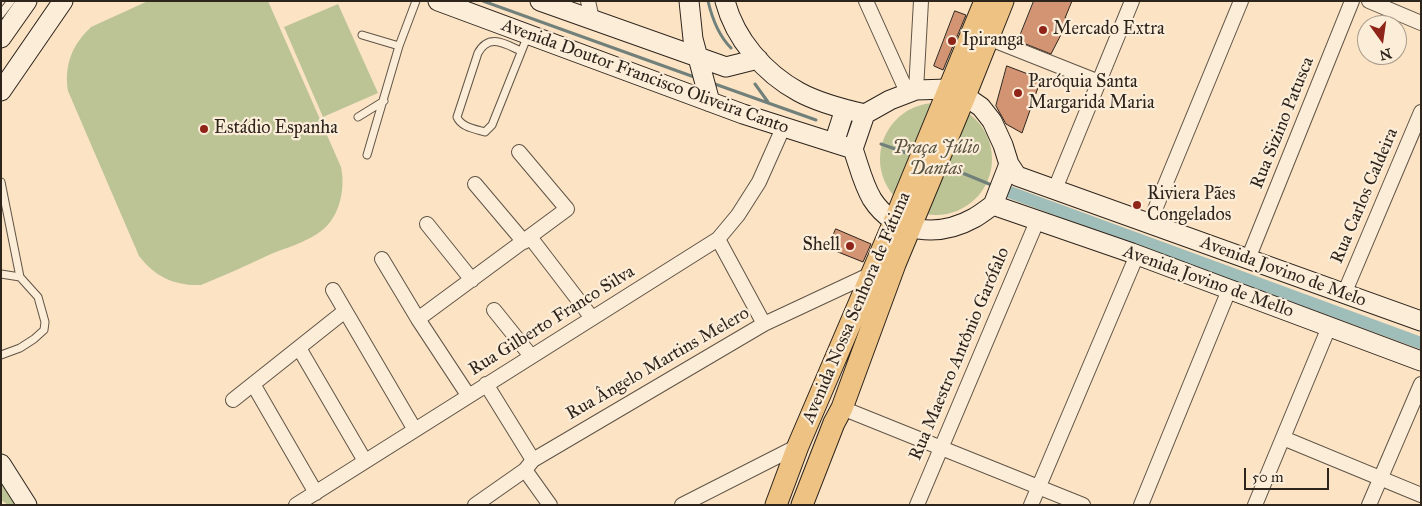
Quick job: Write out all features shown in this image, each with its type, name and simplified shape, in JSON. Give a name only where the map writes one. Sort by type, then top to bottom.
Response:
[{"type":"main road","points":[[1,38],[28,1]]},
{"type":"main road","points":[[1,91],[63,1]]},
{"type":"main road","name":"Avenida Doutor Francisco Oliveira Canto","points":[[438,1],[525,43],[709,99],[782,128],[853,149]]},
{"type":"main road","name":"Avenida Doutor Francisco Oliveira Canto","points":[[540,1],[590,10],[700,65],[726,67],[758,59]]},
{"type":"main road","points":[[689,1],[690,23],[709,99]]},
{"type":"main road","points":[[725,1],[729,16],[740,37],[780,81],[800,93],[865,114],[912,91],[956,93],[981,107],[992,121],[1004,145],[1007,171],[995,200],[974,218],[956,226],[922,230],[902,225],[873,201],[867,190],[853,149],[865,114]]},
{"type":"main road","name":"Avenida Nossa Senhora de Fátima","points":[[776,505],[798,446],[872,274],[902,225],[956,93],[985,1]]},
{"type":"main road","name":"Avenida Nossa Senhora de Fátima","points":[[956,93],[988,38],[1002,1]]},
{"type":"main road","points":[[834,143],[845,109]]},
{"type":"main road","name":"Avenida Jovino de Melo","points":[[1007,171],[1055,190],[1421,321]]},
{"type":"main road","name":"Avenida Jovino de Mello","points":[[995,200],[1038,219],[1421,361]]},
{"type":"main road","name":"Avenida Nossa Senhora de Fátima","points":[[802,505],[834,423],[842,408],[895,264],[902,225]]},
{"type":"main road","points":[[1,464],[27,505]]},
{"type":"street","points":[[866,1],[912,91]]},
{"type":"street","points":[[912,91],[921,1]]},
{"type":"street","points":[[1055,190],[1132,1]]},
{"type":"street","points":[[1149,224],[1241,1]]},
{"type":"street","name":"Rua Sizino Patusca","points":[[1248,259],[1352,1]]},
{"type":"street","points":[[1369,1],[1420,22]]},
{"type":"street","points":[[988,38],[1099,82]]},
{"type":"street","name":"Rua Carlos Caldeira","points":[[1344,294],[1421,112]]},
{"type":"street","name":"Rua Gilberto Franco Silva","points":[[296,505],[718,239],[738,215],[759,182],[782,128]]},
{"type":"street","points":[[418,319],[568,210],[519,152]]},
{"type":"street","points":[[475,184],[527,239],[592,318]]},
{"type":"street","name":"Rua Maestro Antônio Garófalo","points":[[917,505],[1038,219]]},
{"type":"street","points":[[427,224],[472,280]]},
{"type":"street","points":[[718,239],[764,324]]},
{"type":"street","points":[[1031,505],[1137,255]]},
{"type":"street","points":[[382,259],[468,396]]},
{"type":"street","name":"Rua Ângelo Martins Melero","points":[[475,505],[529,465],[764,324],[872,274]]},
{"type":"street","points":[[333,290],[415,430]]},
{"type":"street","points":[[1141,505],[1230,290]]},
{"type":"street","points":[[494,310],[531,356]]},
{"type":"street","points":[[233,400],[345,311]]},
{"type":"street","points":[[1255,505],[1329,327]]},
{"type":"street","points":[[299,348],[365,461]]},
{"type":"street","points":[[253,384],[316,493]]},
{"type":"street","points":[[486,384],[550,505]]},
{"type":"street","points":[[1369,505],[1421,384]]},
{"type":"street","points":[[842,408],[1083,505]]},
{"type":"street","points":[[1283,438],[1421,495]]},
{"type":"street","points":[[682,505],[798,446]]},
{"type":"lane","points":[[1,14],[11,1]]},
{"type":"lane","points":[[367,155],[399,46],[416,1]]},
{"type":"lane","points":[[362,36],[399,46]]},
{"type":"lane","points":[[489,42],[525,43],[489,130],[485,132],[458,121],[457,117],[482,45],[489,42]]},
{"type":"lane","points":[[358,117],[384,101]]},
{"type":"lane","points":[[1,182],[20,277],[38,297],[45,322],[44,330],[34,339],[20,348],[1,354]]},
{"type":"lane","points":[[1,274],[20,277]]},
{"type":"green space","name":"Estádio Espanha","points":[[148,1],[268,1],[341,167],[342,185],[339,204],[336,213],[325,228],[306,240],[201,285],[183,284],[166,279],[152,270],[139,256],[68,91],[67,73],[71,56],[84,34],[91,27]]},
{"type":"green space","points":[[338,4],[378,93],[323,117],[284,27]]},
{"type":"green space","name":"Praça Júlio Dantas","points":[[936,103],[957,107],[976,119],[988,138],[992,159],[988,180],[976,199],[957,211],[936,215],[915,211],[896,199],[884,180],[880,159],[884,138],[896,119],[915,107]]},
{"type":"green space","points":[[1,478],[19,505],[8,505],[1,500]]},
{"type":"building","name":"Mercado Extra","points":[[1034,1],[1072,1],[1065,18],[1069,19],[1051,54],[1018,41]]},
{"type":"building","name":"Ipiranga","points":[[955,11],[966,15],[943,70],[934,66]]},
{"type":"building","name":"Paróquia Santa Margarida Maria","points":[[1007,66],[1041,79],[1022,133],[1006,124],[996,106]]},
{"type":"building","name":"Shell","points":[[836,229],[871,244],[863,262],[828,248]]},
{"type":"waterway","points":[[483,1],[697,78]]},
{"type":"waterway","points":[[708,1],[716,26],[731,48]]},
{"type":"waterway","points":[[712,83],[816,120]]},
{"type":"waterway","points":[[755,84],[768,102]]},
{"type":"waterway","points":[[881,144],[912,155]]},
{"type":"waterway","points":[[960,172],[994,186]]},
{"type":"waterway","points":[[1001,189],[1421,343]]},
{"type":"place","name":"Mercado Extra","points":[[1043,30]]},
{"type":"place","name":"Ipiranga","points":[[952,41]]},
{"type":"place","name":"Paróquia Santa Margarida Maria","points":[[1018,93]]},
{"type":"place","name":"Estádio Espanha","points":[[204,129]]},
{"type":"place","name":"Riviera Pães Congelados","points":[[1137,205]]},
{"type":"place","name":"Shell","points":[[850,246]]}]
